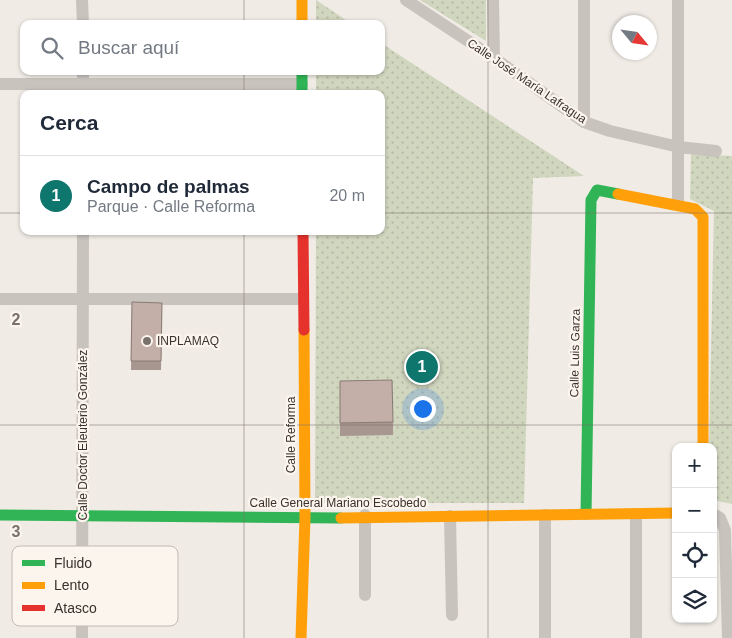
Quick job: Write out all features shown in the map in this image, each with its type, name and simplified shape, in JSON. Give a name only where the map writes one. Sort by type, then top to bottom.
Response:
[{"type":"street","points":[[82,0],[83,20]]},
{"type":"street","points":[[302,0],[302,20]]},
{"type":"street","name":"Calle José María Lafragua","points":[[406,0],[494,58],[584,122],[610,131],[678,147],[716,151]]},
{"type":"street","points":[[493,0],[494,58]]},
{"type":"street","points":[[584,0],[584,122]]},
{"type":"street","points":[[678,0],[678,205],[700,212],[704,224],[703,443]]},
{"type":"street","points":[[0,84],[83,83],[302,89],[302,75]]},
{"type":"street","name":"Calle Luis Garza","points":[[586,514],[591,200],[594,192],[600,190],[678,205]]},
{"type":"street","name":"Calle Doctor Eleuterio González","points":[[82,546],[83,235]]},
{"type":"street","name":"Calle Reforma","points":[[301,638],[305,518],[303,235]]},
{"type":"street","points":[[0,299],[82,297],[303,299]]},
{"type":"street","name":"Calle General Mariano Escobedo","points":[[0,515],[305,518],[672,513]]},
{"type":"street","points":[[636,514],[636,638]]},
{"type":"street","points":[[545,515],[545,638]]},
{"type":"street","points":[[364,595],[365,516]]},
{"type":"street","points":[[450,516],[452,615]]},
{"type":"street","points":[[717,516],[720,518],[726,530],[728,638]]},
{"type":"green space","points":[[316,0],[346,20],[316,20]]},
{"type":"green space","points":[[420,0],[486,0],[486,41]]},
{"type":"green space","points":[[385,46],[584,176],[533,178],[524,503],[315,503],[316,235],[385,235],[385,90],[316,90],[316,75],[385,75]]},
{"type":"green space","points":[[691,154],[732,156],[732,504],[717,501],[717,443],[709,443],[714,211],[690,199]]},
{"type":"building","name":"INPLAMAQ","points":[[132,302],[162,303],[161,361],[131,361]]},
{"type":"building","points":[[392,380],[393,422],[340,423],[340,381]]},
{"type":"traffic: fast","points":[[302,75],[302,90]]},
{"type":"traffic: fast","points":[[586,514],[591,200],[597,190],[618,194]]},
{"type":"traffic: fast","points":[[0,515],[341,518]]},
{"type":"traffic: slow","points":[[302,0],[302,20]]},
{"type":"traffic: slow","points":[[618,194],[695,209],[703,217],[703,443]]},
{"type":"traffic: slow","points":[[301,638],[305,518],[304,330]]},
{"type":"traffic: slow","points":[[341,518],[672,513]]},
{"type":"traffic: jam","points":[[303,235],[304,330]]},
{"type":"place","name":"INPLAMAQ","points":[[147,341]]},
{"type":"place","name":"Campo de palmas","points":[[422,367]]}]
